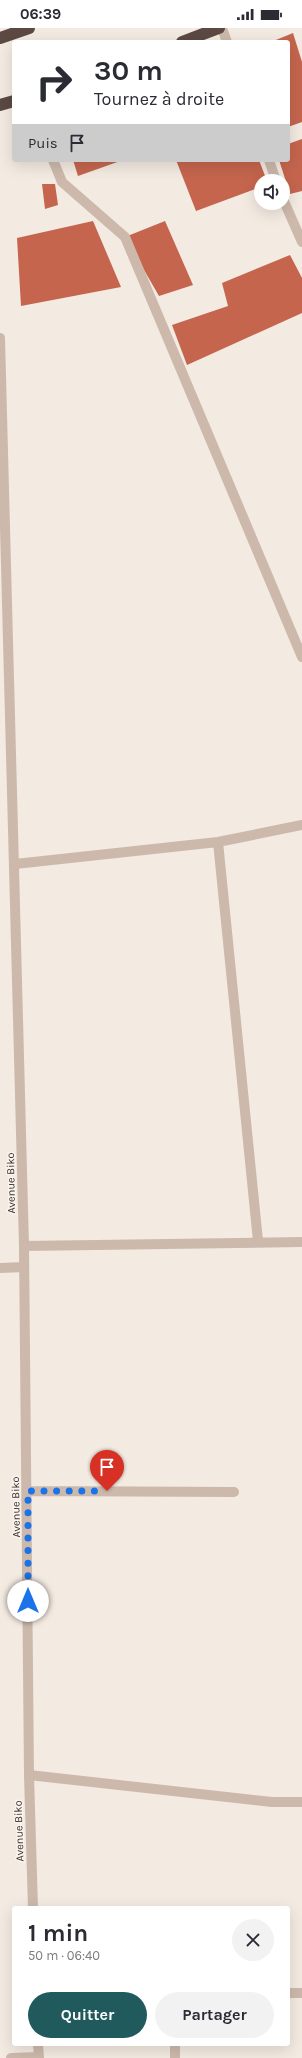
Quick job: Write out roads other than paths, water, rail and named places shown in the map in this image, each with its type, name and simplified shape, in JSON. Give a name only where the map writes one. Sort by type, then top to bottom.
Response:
[{"type":"highway","points":[[3,35],[29,28]]},
{"type":"highway","points":[[187,40],[220,28]]},
{"type":"highway","points":[[0,105],[12,102]]},
{"type":"street","points":[[220,28],[226,40]]},
{"type":"street","points":[[54,162],[62,182],[125,237],[302,657]]},
{"type":"street","points":[[270,162],[274,174]]},
{"type":"street","points":[[288,210],[302,242]]},
{"type":"street","name":"Avenue Biko","points":[[0,338],[24,1246],[28,1491],[29,1775],[33,1906]]},
{"type":"street","points":[[15,864],[218,842],[302,825]]},
{"type":"street","points":[[218,842],[258,1241]]},
{"type":"street","points":[[24,1246],[258,1241],[302,1242]]},
{"type":"street","points":[[0,1268],[24,1267]]},
{"type":"street","points":[[28,1491],[234,1492]]},
{"type":"street","points":[[29,1775],[272,1802],[302,1802]]},
{"type":"street","points":[[290,1993],[302,1993]]},
{"type":"street","points":[[11,2058],[39,2057],[38,2046]]},
{"type":"street","points":[[175,2046],[175,2058]]}]
